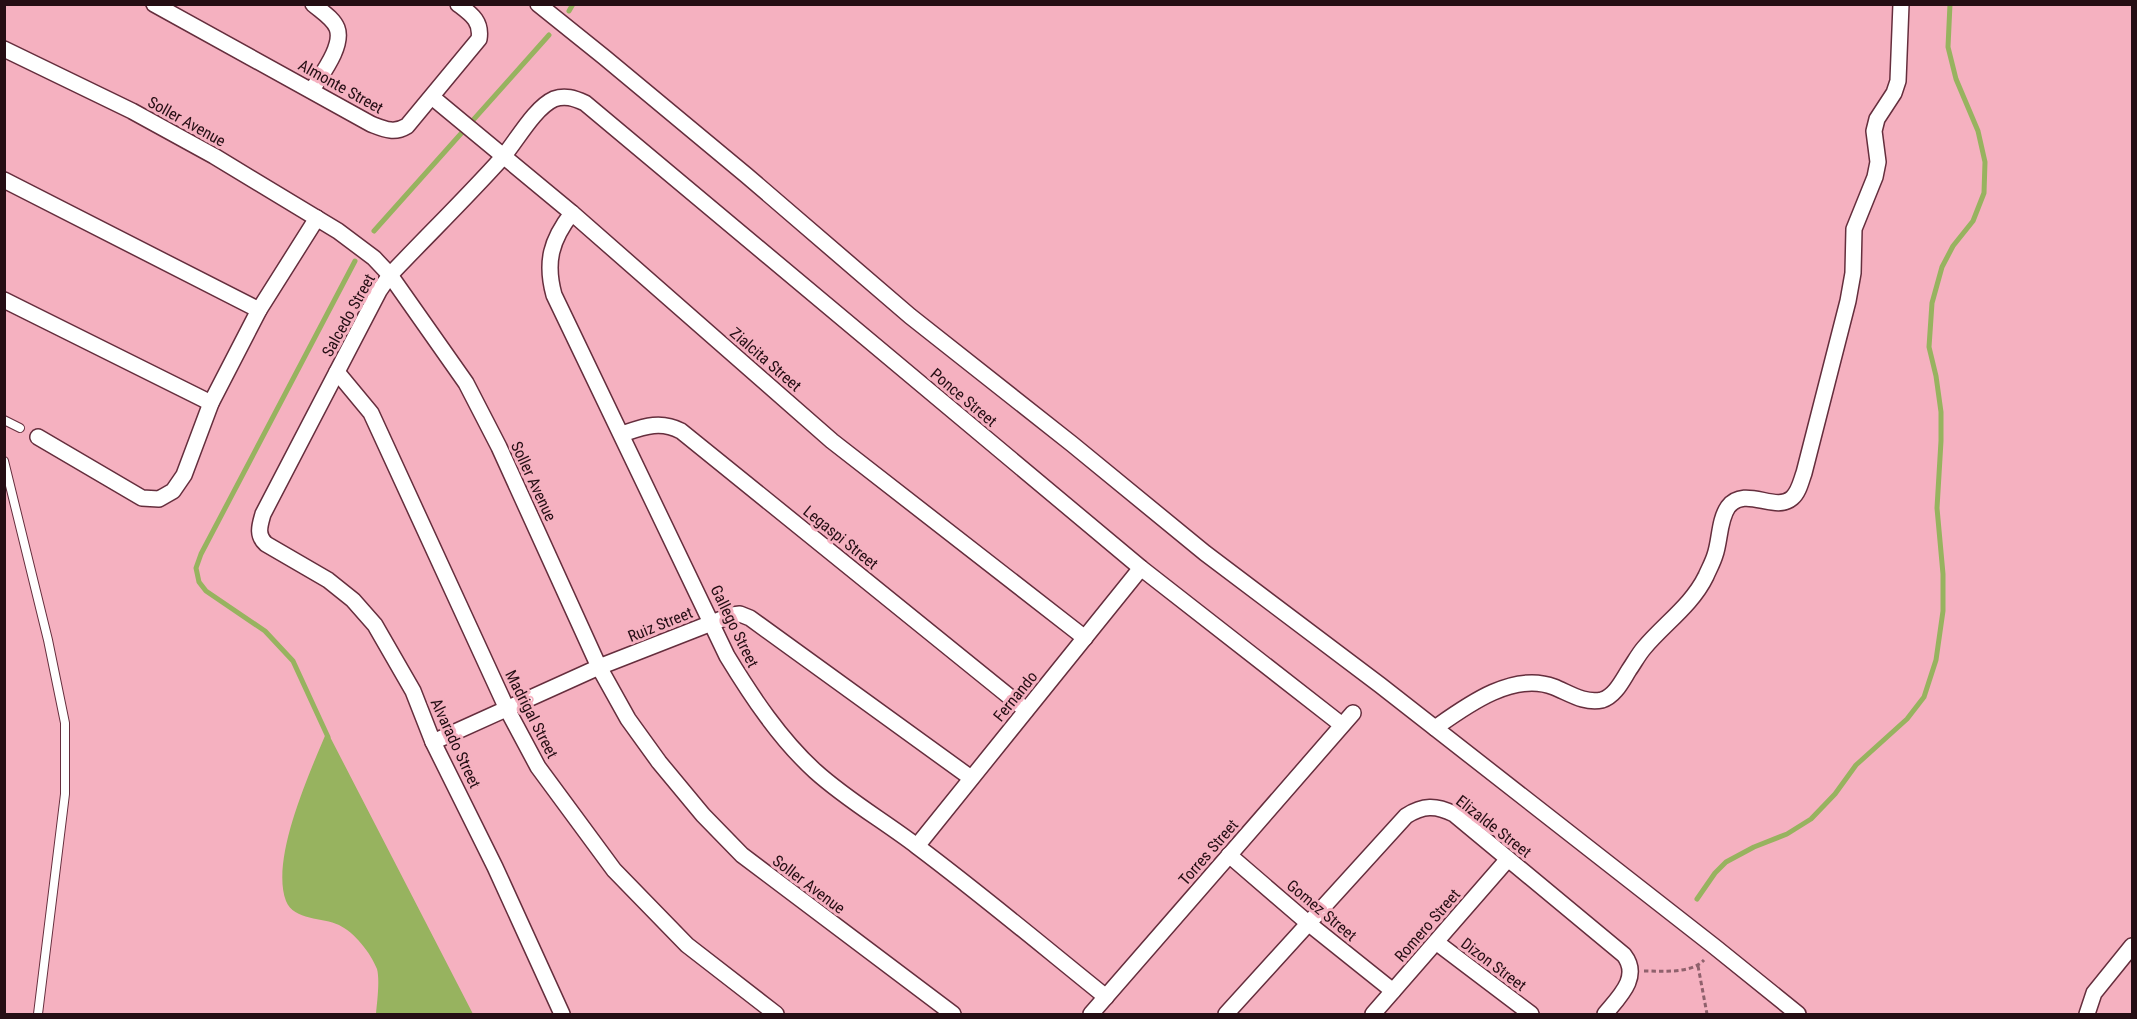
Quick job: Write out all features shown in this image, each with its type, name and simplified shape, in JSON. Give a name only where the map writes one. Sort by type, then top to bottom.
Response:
[{"type":"street","points":[[312,4],[331,19],[338,29],[335,52],[312,90]]},
{"type":"street","name":"Almonte Street","points":[[158,6],[371,124],[392,132],[407,126],[479,39],[478,24],[473,16],[458,4]]},
{"type":"street","points":[[538,4],[746,175],[910,316],[1205,553],[1434,728],[1798,1014]]},
{"type":"street","points":[[1434,728],[1478,700],[1521,683],[1536,682],[1552,686],[1588,700],[1602,700],[1612,694],[1644,648],[1690,600],[1705,579],[1715,556],[1728,508],[1735,501],[1749,498],[1784,502],[1792,498],[1798,489],[1848,301],[1853,273],[1854,229],[1875,177],[1878,162],[1874,131],[1877,119],[1894,93],[1898,81],[1901,4]]},
{"type":"street","name":"Soller Avenue","points":[[4,49],[132,111],[214,156],[356,243],[390,275],[466,382],[499,447],[599,667],[628,719],[660,762],[703,815],[742,855],[953,1014]]},
{"type":"street","name":"Zialcita Street","points":[[432,97],[572,213],[832,441],[1085,638]]},
{"type":"street","name":"Salcedo Street","points":[[259,533],[263,514],[369,309],[390,275],[503,157],[541,109],[552,100],[564,97]]},
{"type":"street","name":"Ponce Street","points":[[564,97],[585,103],[1141,568],[1342,725]]},
{"type":"street","points":[[4,180],[259,310]]},
{"type":"street","name":"Gallego Street","points":[[572,213],[552,248],[549,272],[558,305],[727,656],[762,711],[815,771],[858,805],[917,846],[1106,997]]},
{"type":"street","points":[[38,437],[142,498],[159,499],[173,491],[184,475],[211,404],[259,310],[317,218]]},
{"type":"street","points":[[4,300],[211,404]]},
{"type":"street","name":"Madrigal Street","points":[[337,372],[371,413],[507,709],[538,767],[614,870],[687,945],[777,1014]]},
{"type":"street","name":"Legaspi Street","points":[[622,434],[652,425],[663,425],[681,431],[1026,710]]},
{"type":"street","name":"Alvarado Street","points":[[259,533],[261,540],[266,544],[328,580],[353,600],[375,626],[413,691],[434,742],[495,867],[562,1014]]},
{"type":"street","name":"Fernando","points":[[917,846],[1141,568]]},
{"type":"street","name":"Ruiz Street","points":[[434,742],[599,667],[712,622],[732,615],[745,615],[971,778]]},
{"type":"street","name":"Torres Street","points":[[1091,1014],[1353,713]]},
{"type":"street","name":"Elizalde Street","points":[[1226,1014],[1406,816],[1416,809],[1429,806],[1454,814],[1508,858],[1624,955],[1629,961],[1631,971]]},
{"type":"street","name":"Gomez Street","points":[[1229,855],[1308,923],[1394,991]]},
{"type":"street","name":"Romero Street","points":[[1373,1014],[1508,858]]},
{"type":"street","name":"Dizon Street","points":[[1436,942],[1531,1014]]},
{"type":"street","points":[[2087,1014],[2094,993],[2133,946]]},
{"type":"street","points":[[1605,1014],[1625,990],[1631,971]]},
{"type":"lane","points":[[4,420],[20,428]]},
{"type":"lane","points":[[4,461],[48,640],[65,723],[65,794],[38,1014]]},
{"type":"path","points":[[1631,971],[1672,970],[1698,966],[1707,1014]]},
{"type":"shaded area","points":[[327,731],[473,1014],[376,1014],[377,969],[361,944],[339,925],[295,912],[286,901],[282,883],[287,840],[302,792]]},
{"type":"waterway","points":[[569,11],[573,4]]},
{"type":"waterway","points":[[1697,899],[1715,873],[1726,862],[1754,847],[1787,834],[1811,819],[1835,794],[1856,765],[1907,719],[1924,697],[1936,660],[1943,611],[1943,574],[1937,508],[1941,412],[1929,347],[1932,303],[1942,267],[1953,246],[1973,221],[1984,193],[1985,162],[1978,131],[1956,79],[1948,47],[1950,4]]},
{"type":"waterway","points":[[374,231],[549,35]]},
{"type":"waterway","points":[[328,737],[293,661],[265,631],[206,591],[199,582],[196,568],[201,554],[355,261]]}]
